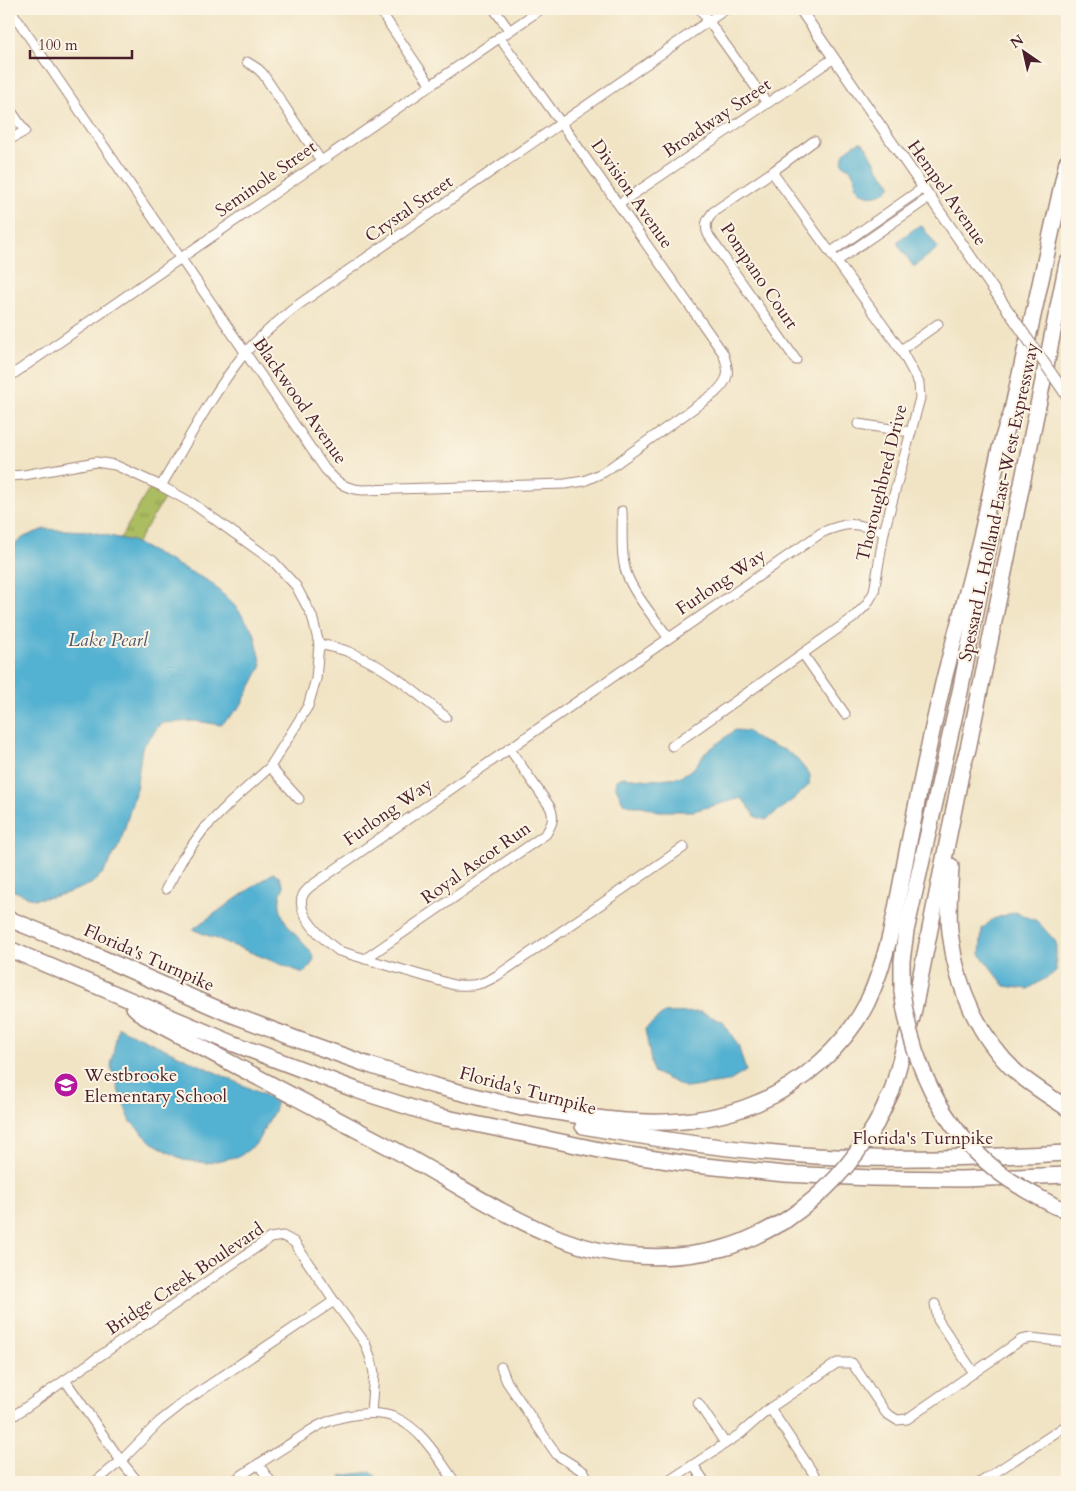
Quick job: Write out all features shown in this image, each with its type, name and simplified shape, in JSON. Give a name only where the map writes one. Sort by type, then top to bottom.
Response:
[{"type":"highway","name":"Spessard L. Holland East-West Expressway","points":[[1011,415],[1067,162]]},
{"type":"highway","name":"Spessard L. Holland East-West Expressway","points":[[968,749],[1067,262]]},
{"type":"highway","points":[[1011,415],[1012,430],[960,692],[906,931],[902,962],[902,991],[905,1018],[922,1073],[936,1100],[955,1128],[996,1170],[1024,1190],[1061,1208]]},
{"type":"highway","points":[[513,1106],[606,1120],[645,1123],[682,1122],[757,1103],[789,1086],[819,1064],[845,1036],[865,1006],[880,974],[890,934],[927,751],[984,527],[1004,431],[1011,415]]},
{"type":"highway","points":[[968,749],[968,767],[953,839],[949,902],[950,937],[956,966],[965,996],[995,1048],[1016,1072],[1043,1093],[1067,1108]]},
{"type":"highway","points":[[128,1000],[145,1017],[395,1150],[528,1224],[562,1240],[593,1249],[625,1255],[658,1257],[692,1255],[725,1248],[758,1236],[811,1204],[834,1182],[858,1153],[876,1124],[892,1090],[914,1014],[962,770],[968,749]]},
{"type":"highway","name":"Florida's Turnpike","points":[[9,918],[225,1012],[299,1040],[426,1083],[580,1126],[664,1141],[817,1156],[961,1158],[1067,1153]]},
{"type":"highway","points":[[9,949],[241,1047],[368,1094],[437,1116],[609,1152],[695,1165],[785,1174],[862,1178],[1067,1175]]},
{"type":"street","name":"Blackwood Avenue","points":[[10,9],[329,474],[348,489],[564,484],[584,481],[604,472],[715,393],[724,385],[728,374]]},
{"type":"street","points":[[380,9],[430,84]]},
{"type":"street","points":[[494,9],[509,30]]},
{"type":"street","name":"Seminole Street","points":[[9,376],[541,9]]},
{"type":"street","points":[[700,9],[767,104]]},
{"type":"street","name":"Crystal Street","points":[[160,486],[222,385],[245,353],[298,305],[726,9]]},
{"type":"street","name":"Hempel Avenue","points":[[800,9],[1067,396]]},
{"type":"street","name":"Division Avenue","points":[[499,37],[724,353],[728,365],[728,374]]},
{"type":"street","name":"Broadway Street","points":[[618,204],[834,58]]},
{"type":"street","points":[[247,62],[263,74],[321,161]]},
{"type":"street","points":[[9,108],[25,130],[9,140]]},
{"type":"street","name":"Pompano Court","points":[[796,360],[706,230],[706,220],[713,212],[814,141]]},
{"type":"street","name":"Thoroughbred Drive","points":[[672,746],[853,618],[867,604],[874,592],[884,532],[920,398],[919,384],[901,350],[832,252],[772,172]]},
{"type":"street","points":[[832,252],[923,188]]},
{"type":"street","points":[[837,261],[930,197]]},
{"type":"street","points":[[901,350],[938,324]]},
{"type":"street","points":[[858,424],[911,432]]},
{"type":"street","points":[[9,476],[96,462],[115,465],[192,503],[274,561],[296,586],[312,616],[319,644],[316,679],[308,706],[270,767],[203,830],[183,858],[166,889]]},
{"type":"street","points":[[622,511],[623,556],[626,573],[632,585],[668,637]]},
{"type":"street","name":"Furlong Way","points":[[684,847],[484,983],[470,986],[454,985],[339,952],[325,941],[304,915],[301,905],[303,894],[311,886],[668,637],[821,533],[841,524],[857,523],[884,532]]},
{"type":"street","points":[[319,644],[348,652],[369,661],[398,678],[446,717]]},
{"type":"street","points":[[803,654],[846,714]]},
{"type":"street","name":"Royal Ascot Run","points":[[365,959],[546,834],[552,824],[554,815],[509,748]]},
{"type":"street","points":[[270,767],[299,799]]},
{"type":"street","name":"Bridge Creek Boulevard","points":[[9,1419],[270,1238],[283,1236],[294,1242],[334,1302],[365,1343],[374,1373],[371,1413]]},
{"type":"street","points":[[95,1482],[120,1461],[158,1422],[187,1400],[334,1302]]},
{"type":"street","points":[[935,1304],[938,1320],[974,1373]]},
{"type":"street","points":[[667,1482],[740,1434],[770,1408],[836,1363],[852,1363],[886,1413],[897,1420],[907,1419],[1021,1340],[1031,1338],[1067,1342]]},
{"type":"street","points":[[501,1367],[507,1382],[557,1455],[584,1472],[590,1482]]},
{"type":"street","points":[[65,1380],[120,1461],[138,1482]]},
{"type":"street","points":[[698,1403],[725,1444]]},
{"type":"street","points":[[770,1408],[819,1482]]},
{"type":"street","points":[[232,1482],[321,1424],[347,1416],[371,1413],[396,1418],[417,1433],[437,1455],[455,1482]]},
{"type":"street","points":[[986,1481],[1067,1425]]},
{"type":"street","points":[[258,1464],[271,1482]]},
{"type":"street","points":[[693,1465],[705,1482]]},
{"type":"green space","points":[[151,486],[166,496],[124,563],[111,554]]},
{"type":"water","points":[[862,142],[867,147],[878,168],[891,184],[886,191],[878,195],[869,195],[861,192],[855,185],[856,180],[850,168],[843,165],[844,154],[849,148]]},
{"type":"water","points":[[922,226],[938,248],[913,266],[897,243],[917,227]]},
{"type":"water","name":"Lake Pearl","points":[[44,529],[87,531],[132,541],[210,582],[236,607],[254,632],[262,665],[240,707],[221,725],[196,721],[161,723],[142,748],[136,790],[120,844],[103,873],[91,884],[68,893],[34,899],[9,889],[9,549],[24,537]]},
{"type":"water","points":[[735,730],[747,731],[758,740],[787,751],[795,757],[810,775],[809,785],[766,820],[756,817],[742,798],[693,811],[657,811],[643,806],[623,803],[615,785],[616,780],[623,777],[651,780],[679,777],[693,769],[705,753]]},
{"type":"water","points":[[273,873],[278,875],[284,886],[280,897],[282,915],[287,924],[313,955],[312,963],[303,973],[194,930],[194,928]]},
{"type":"water","points":[[1015,912],[1037,921],[1056,942],[1056,972],[1028,989],[1005,986],[980,954],[982,929],[993,919]]},
{"type":"water","points":[[701,1012],[723,1022],[738,1045],[746,1071],[728,1082],[687,1088],[653,1072],[645,1029],[664,1013]]},
{"type":"water","points":[[118,1027],[277,1101],[274,1111],[256,1144],[240,1156],[207,1163],[183,1160],[151,1142],[131,1122],[111,1066]]},
{"type":"water","points":[[371,1472],[382,1482],[342,1482],[341,1476]]},
{"type":"place","name":"Westbrooke Elementary School","points":[[66,1085]]}]
